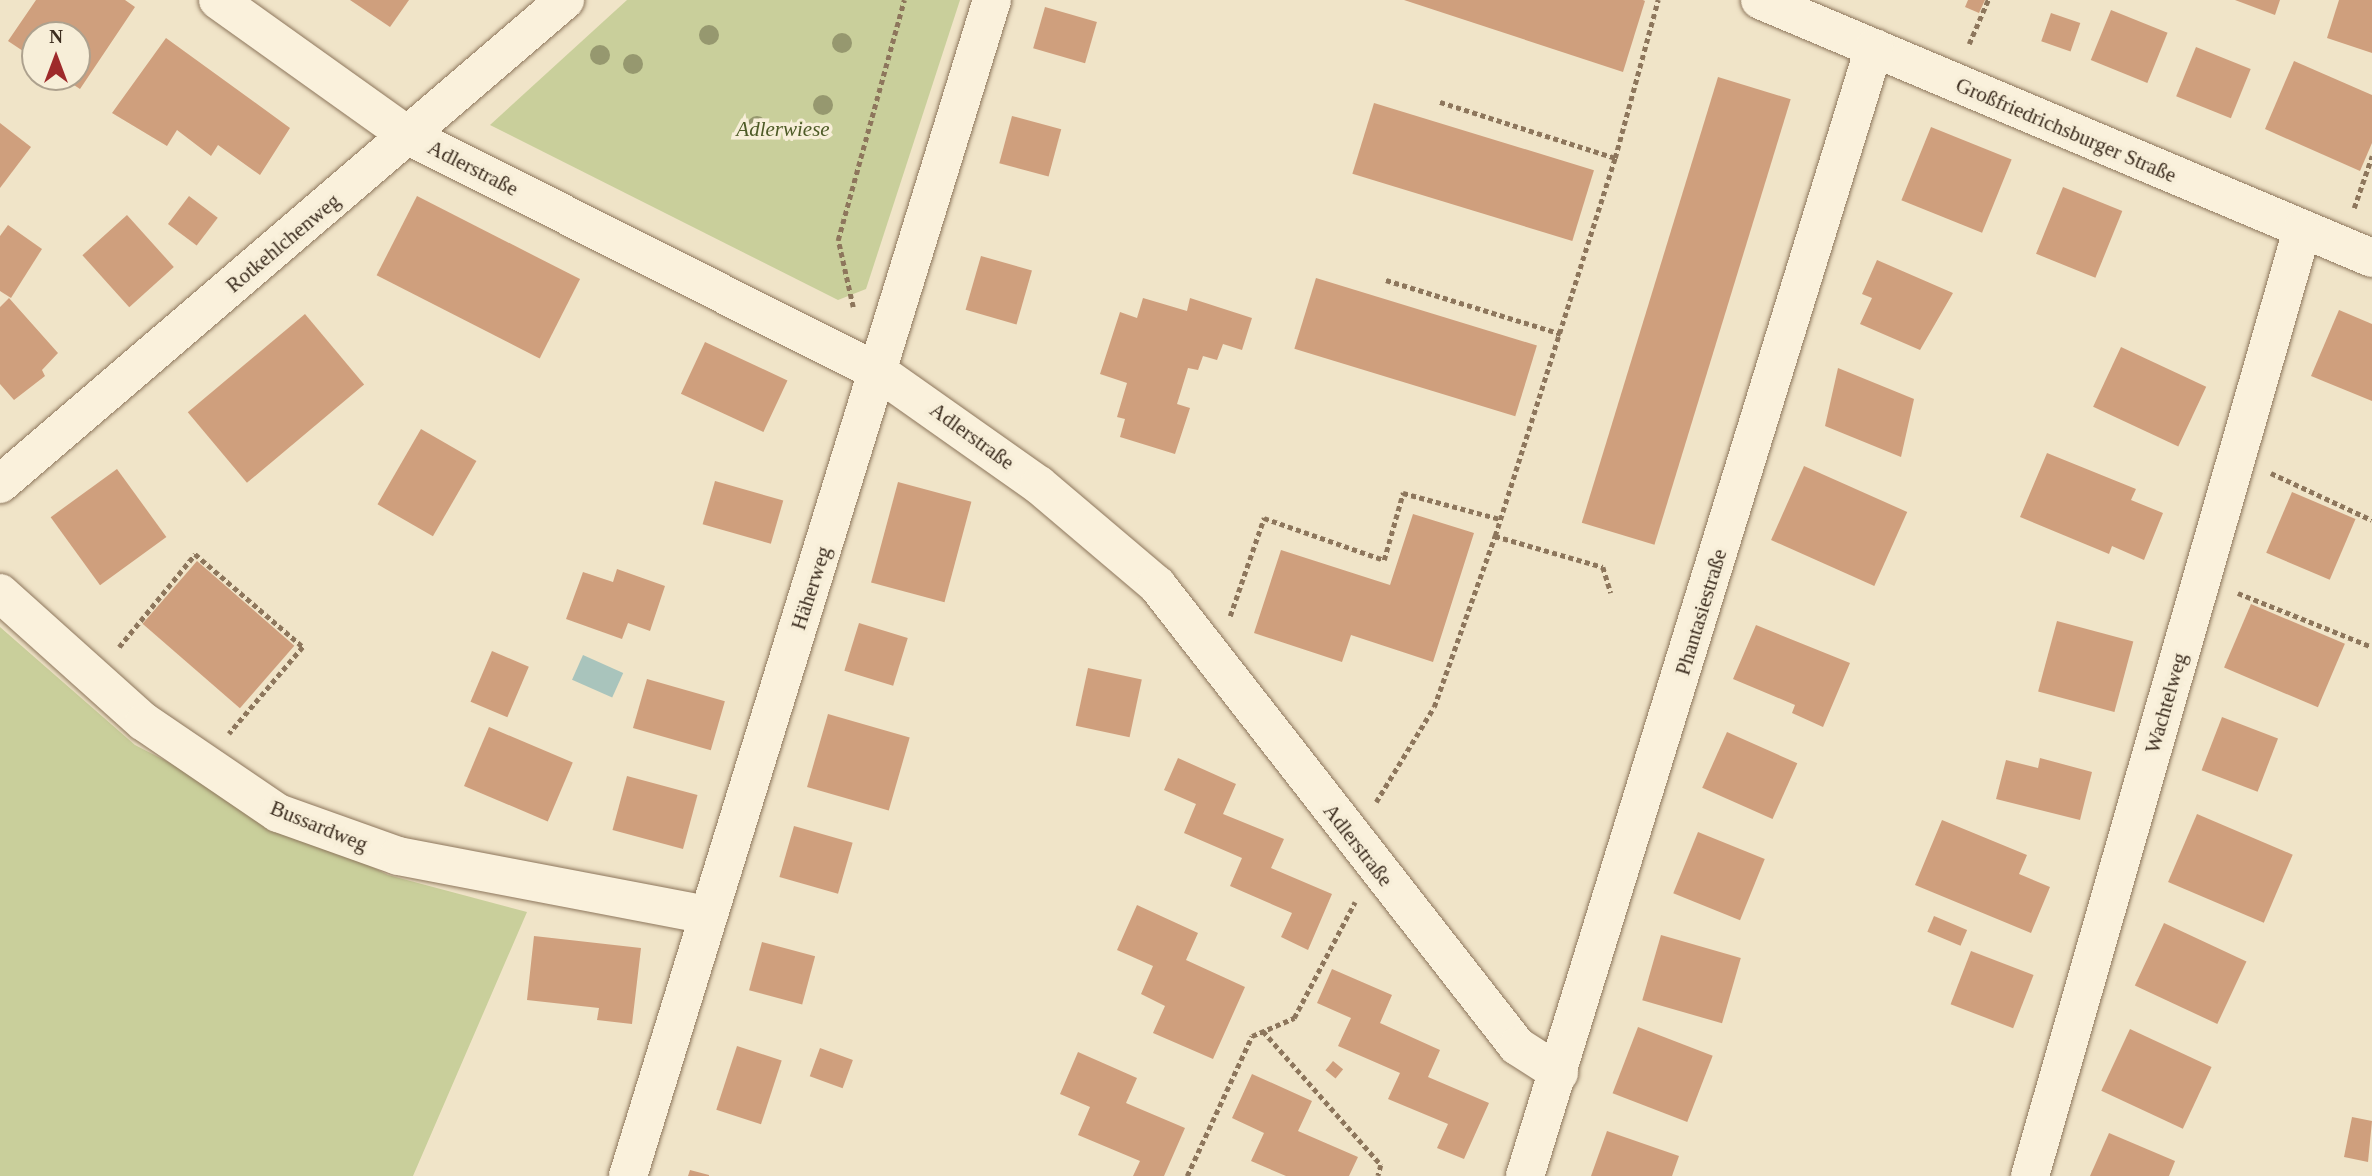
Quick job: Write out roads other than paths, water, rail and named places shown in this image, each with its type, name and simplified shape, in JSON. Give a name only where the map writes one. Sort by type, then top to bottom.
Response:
[{"type":"street","name":"Adlerstraße","points":[[218,0],[409,136],[880,373],[1039,485],[1157,585],[1350,836],[1517,1046],[1559,1073]]},
{"type":"street","name":"Rotkehlchenweg","points":[[0,484],[565,0]]},
{"type":"street","name":"Häherweg","points":[[628,1176],[706,915],[880,373],[992,0]]},
{"type":"street","name":"Großfriedrichsburger Straße","points":[[1760,0],[2372,258]]},
{"type":"street","name":"Phantasiestraße","points":[[1525,1176],[1874,47]]},
{"type":"street","name":"Wachtelweg","points":[[2030,1176],[2302,230]]},
{"type":"street","name":"Bussardweg","points":[[0,593],[144,722],[278,813],[398,856],[706,915]]},
{"type":"water","points":[[583,655],[623,673],[612,698],[572,680]]},
{"type":"park label","name":"Adlerwiese","points":[[783,129]]}]
